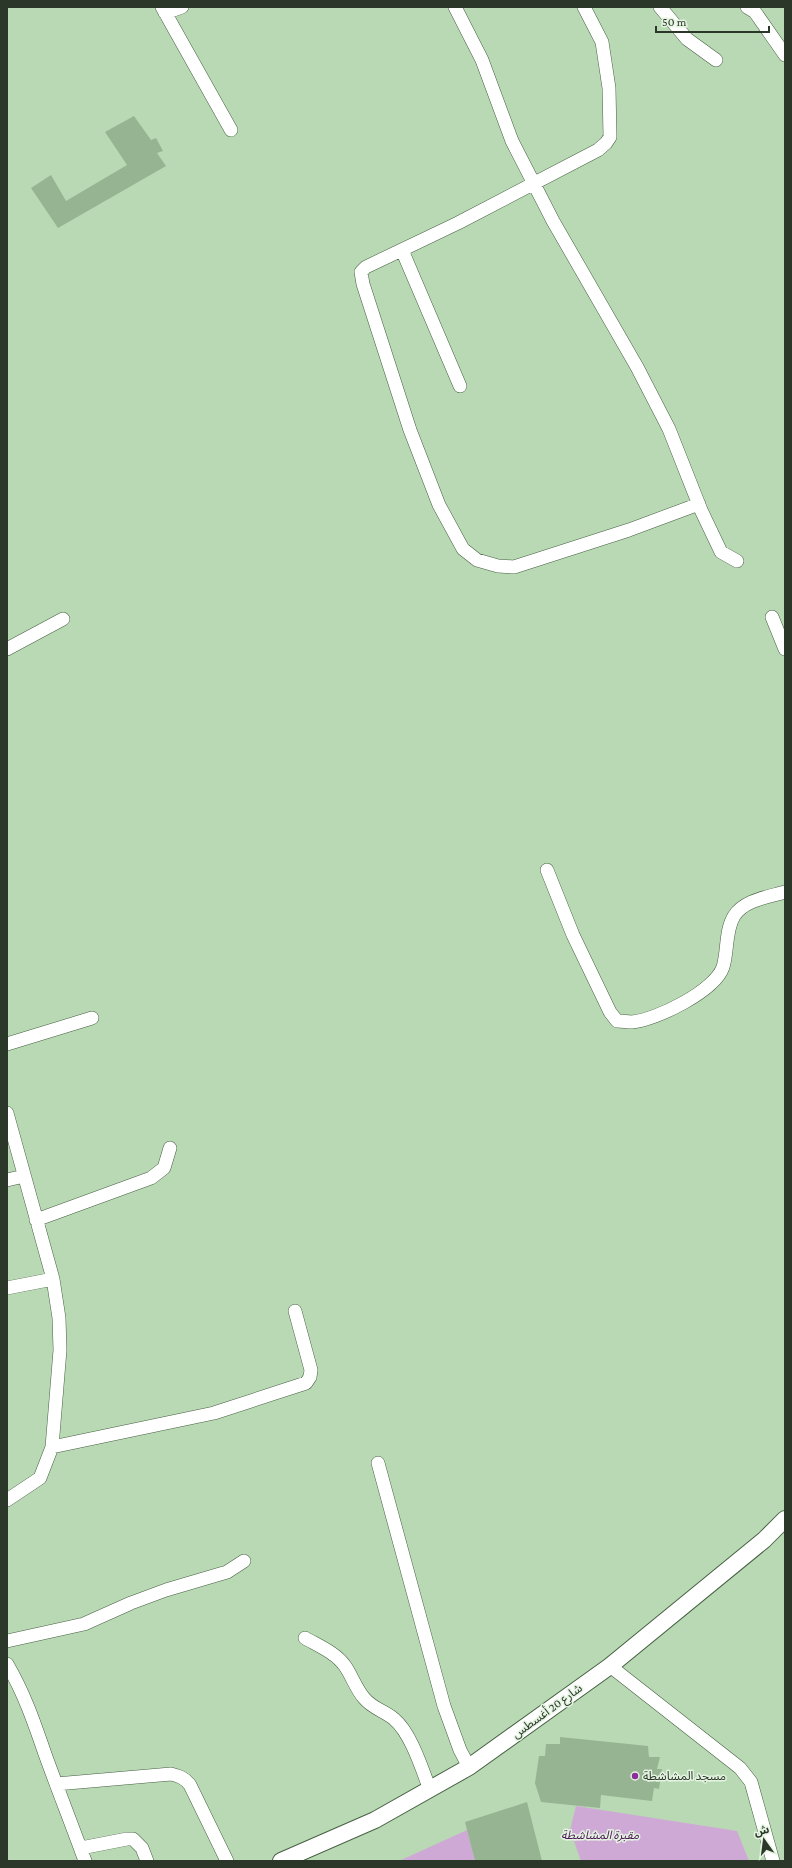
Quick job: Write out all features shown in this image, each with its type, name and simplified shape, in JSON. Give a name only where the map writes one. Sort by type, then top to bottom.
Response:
[{"type":"street","points":[[182,7],[163,10],[231,130]]},
{"type":"street","points":[[455,7],[482,60],[512,141],[553,221],[644,381],[669,429],[699,504],[721,552],[737,561]]},
{"type":"street","points":[[584,7],[602,42],[609,88],[610,137],[606,143],[598,150],[534,184],[366,267],[361,272],[361,277],[410,430],[439,505],[463,549],[477,560],[498,566],[514,567],[629,530],[699,504]]},
{"type":"street","points":[[660,7],[687,39],[716,60]]},
{"type":"street","points":[[747,7],[755,12],[785,55]]},
{"type":"street","points":[[402,250],[460,386]]},
{"type":"street","points":[[772,617],[785,649]]},
{"type":"street","points":[[7,648],[63,619]]},
{"type":"street","points":[[547,870],[573,935],[610,1012],[617,1021],[632,1022],[673,1008],[695,996],[710,985],[723,968],[729,927],[734,916],[752,902],[785,892]]},
{"type":"street","points":[[7,1044],[92,1018]]},
{"type":"street","points":[[7,1113],[53,1279],[60,1318],[60,1350],[52,1447],[40,1478],[7,1500]]},
{"type":"street","points":[[36,1220],[152,1178],[164,1168],[170,1148]]},
{"type":"street","points":[[7,1180],[24,1176]]},
{"type":"street","points":[[7,1288],[53,1279]]},
{"type":"street","points":[[52,1447],[214,1413],[306,1383],[310,1377],[311,1370],[295,1311]]},
{"type":"street","points":[[378,1462],[444,1706],[460,1750],[470,1767]]},
{"type":"street","name":"شارع 20 أغسطس","points":[[281,1861],[375,1820],[470,1767],[610,1666],[764,1540],[785,1519]]},
{"type":"street","points":[[7,1641],[84,1624],[138,1600],[227,1572],[244,1561]]},
{"type":"street","points":[[305,1638],[334,1655],[344,1665],[364,1698],[378,1710],[393,1717],[402,1726],[417,1756],[430,1790]]},
{"type":"street","points":[[7,1664],[34,1717],[56,1784],[85,1861]]},
{"type":"street","points":[[610,1666],[740,1768],[751,1782],[773,1861]]},
{"type":"street","points":[[56,1784],[171,1774],[180,1776],[190,1785],[227,1861]]},
{"type":"street","points":[[81,1848],[133,1839],[142,1848],[147,1861]]},
{"type":"green space","name":"مقبرة المشاشطة","points":[[576,1806],[737,1831],[749,1861],[581,1861],[570,1830]]},
{"type":"green space","points":[[467,1830],[475,1861],[399,1861]]},
{"type":"building","points":[[134,116],[151,140],[156,138],[163,151],[157,153],[166,166],[58,228],[31,188],[51,175],[66,201],[127,165],[105,132]]},
{"type":"building","points":[[560,1737],[648,1746],[649,1757],[660,1757],[657,1769],[662,1769],[659,1789],[654,1788],[652,1801],[601,1795],[600,1808],[541,1802],[535,1783],[539,1756],[545,1756],[546,1744],[560,1744]]},
{"type":"building","points":[[527,1802],[542,1861],[475,1861],[465,1822]]},
{"type":"place","name":"مسجد المشاشطة","points":[[635,1776]]}]
